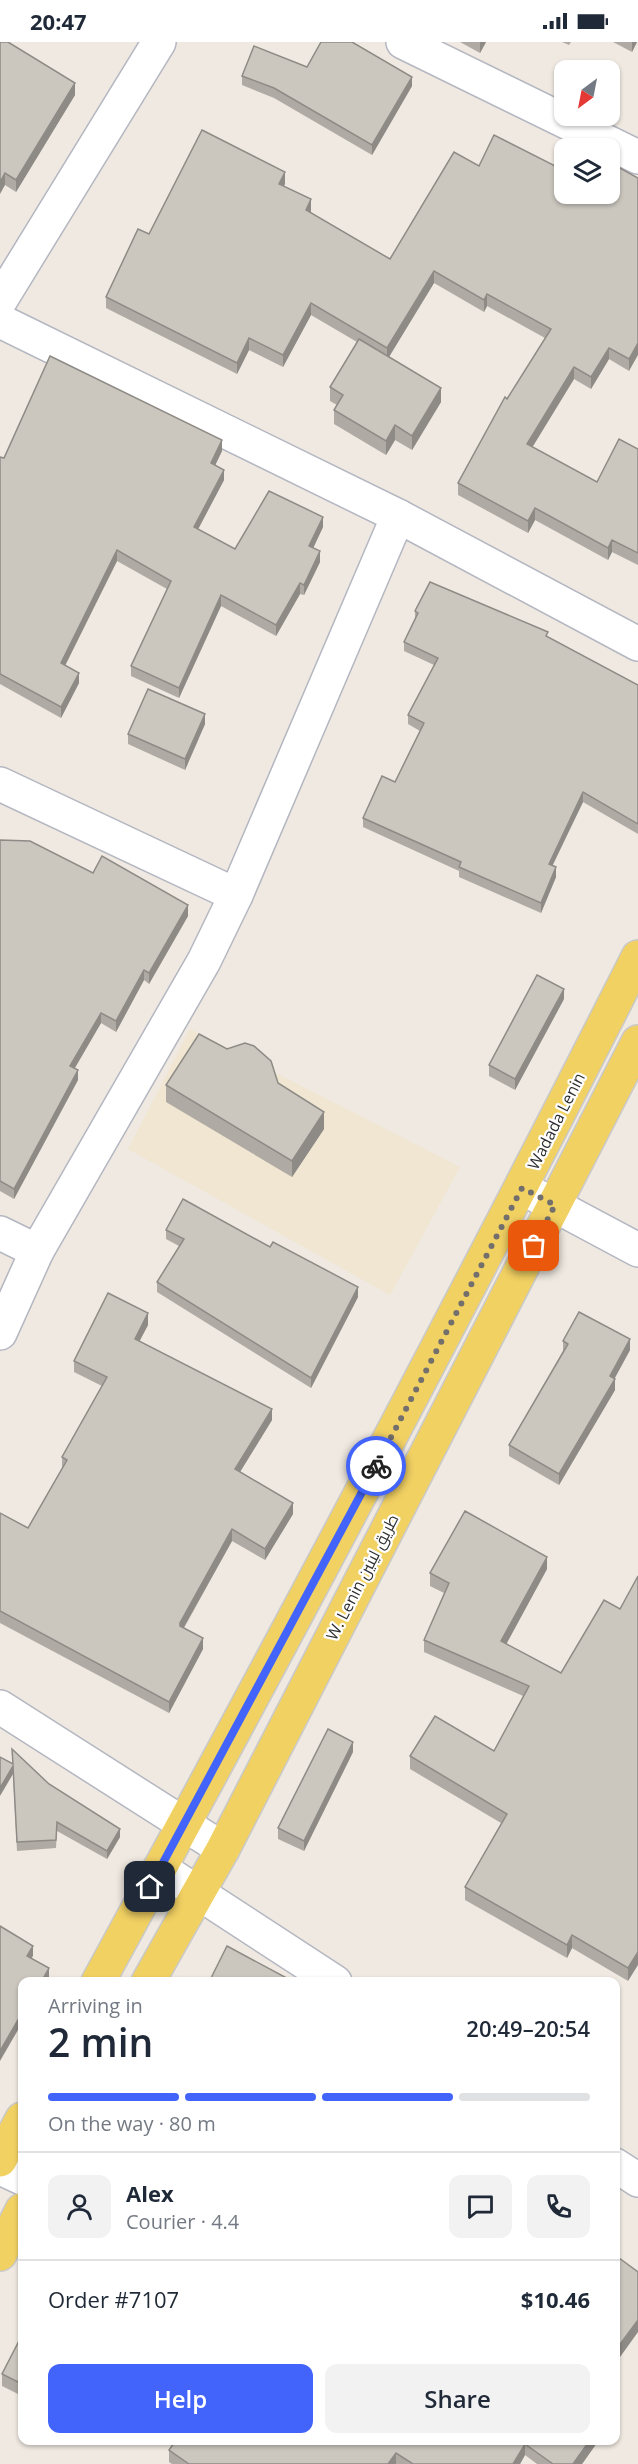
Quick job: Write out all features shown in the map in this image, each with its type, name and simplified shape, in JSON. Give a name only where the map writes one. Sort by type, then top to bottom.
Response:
[{"type":"main road","name":"Wadada Lenin","points":[[101,1977],[329,1555],[522,1188],[638,957]]},
{"type":"main road","name":"W. Lenin طريق لينين","points":[[151,1977],[223,1849],[638,1042]]},
{"type":"main road","points":[[329,1555],[363,1576]]},
{"type":"main road","points":[[0,2160],[18,2126]]},
{"type":"main road","points":[[0,2254],[18,2218]]},
{"type":"street","points":[[0,301],[159,42]]},
{"type":"street","points":[[403,42],[638,157]]},
{"type":"street","points":[[0,321],[398,516],[638,644]]},
{"type":"street","points":[[0,1333],[37,1251],[204,961],[236,895],[398,516]]},
{"type":"street","points":[[0,784],[236,895]]},
{"type":"street","points":[[522,1188],[638,1250]]},
{"type":"street","points":[[0,1233],[37,1251]]},
{"type":"street","points":[[0,1707],[223,1849]]},
{"type":"street","points":[[160,1868],[327,1977]]},
{"type":"street","points":[[0,2168],[18,2176]]},
{"type":"street","points":[[620,2168],[638,2180]]},
{"type":"shaded area","points":[[190,1029],[460,1167],[390,1295],[128,1149]]},
{"type":"building","points":[[0,42],[8,42],[75,83],[16,180],[5,173],[0,182]]},
{"type":"building","points":[[321,42],[352,42],[412,77],[372,145],[274,88],[242,76],[254,46],[307,67]]},
{"type":"building","points":[[202,130],[285,172],[279,184],[311,199],[306,210],[390,259],[454,152],[479,166],[494,135],[554,165],[554,204],[620,204],[620,168],[638,178],[638,343],[629,359],[609,348],[591,377],[574,367],[527,444],[597,482],[619,439],[638,449],[638,553],[612,540],[608,548],[535,508],[528,521],[458,483],[505,397],[507,399],[551,329],[487,294],[484,300],[434,271],[387,348],[311,303],[283,355],[249,338],[237,363],[106,297],[138,229],[149,234]]},
{"type":"building","points":[[359,339],[441,388],[412,436],[395,425],[386,441],[334,410],[343,395],[330,387]]},
{"type":"building","points":[[50,356],[222,440],[211,463],[224,470],[194,527],[235,549],[269,491],[323,517],[309,546],[320,551],[304,585],[300,583],[276,625],[221,595],[179,688],[131,666],[171,581],[117,550],[61,663],[79,673],[61,707],[0,674],[0,457],[4,458]]},
{"type":"building","points":[[430,582],[548,632],[546,636],[638,685],[638,824],[583,792],[549,864],[556,867],[541,903],[459,867],[461,862],[363,818],[382,776],[395,782],[424,723],[408,715],[438,658],[404,642],[418,613],[415,611]]},
{"type":"building","points":[[148,689],[205,714],[185,759],[128,734]]},
{"type":"building","points":[[0,840],[30,841],[93,873],[102,856],[188,905],[149,973],[144,970],[116,1021],[101,1013],[70,1066],[78,1070],[14,1189],[0,1181]]},
{"type":"building","points":[[537,975],[564,989],[515,1079],[489,1065]]},
{"type":"building","points":[[199,1034],[227,1049],[245,1043],[254,1046],[271,1061],[278,1083],[324,1112],[292,1161],[166,1085]]},
{"type":"building","points":[[183,1199],[270,1247],[273,1242],[358,1287],[311,1378],[157,1282],[184,1239],[166,1230]]},
{"type":"building","points":[[108,1293],[148,1313],[135,1339],[272,1409],[235,1469],[293,1503],[265,1549],[232,1529],[180,1623],[180,1626],[203,1638],[169,1702],[0,1611],[0,1513],[28,1528],[67,1460],[62,1457],[107,1377],[74,1361]]},
{"type":"building","points":[[579,1312],[630,1339],[610,1376],[615,1379],[559,1474],[509,1445],[568,1344],[563,1341]]},
{"type":"building","points":[[465,1511],[547,1557],[501,1641],[561,1673],[604,1600],[620,1609],[638,1576],[638,1952],[628,1968],[572,1935],[567,1945],[465,1887],[507,1814],[410,1756],[435,1716],[494,1751],[529,1686],[424,1640],[449,1583],[430,1573]]},
{"type":"building","points":[[328,1729],[353,1742],[304,1841],[278,1828]]},
{"type":"building","points":[[12,1749],[49,1784],[120,1829],[107,1851],[57,1822],[56,1840],[17,1842],[13,1766],[0,1788],[0,1757],[13,1764]]},
{"type":"building","points":[[0,1926],[33,1946],[27,1956],[49,1968],[44,1977],[18,1977],[18,2020],[0,2051]]},
{"type":"building","points":[[227,1946],[285,1977],[212,1977]]},
{"type":"building","points":[[620,2259],[638,2272],[638,2320],[620,2344]]},
{"type":"building","points":[[18,2343],[18,2382],[2,2374]]},
{"type":"building","points":[[172,2445],[524,2445],[513,2464],[413,2464],[396,2453],[388,2464],[189,2464],[169,2450]]},
{"type":"building","points":[[526,2445],[586,2445],[573,2464],[553,2464]]},
{"type":"way so far","points":[[376,1466],[522,1188],[555,1205],[534,1246]]},
{"type":"route","points":[[150,1887],[376,1466]]}]
